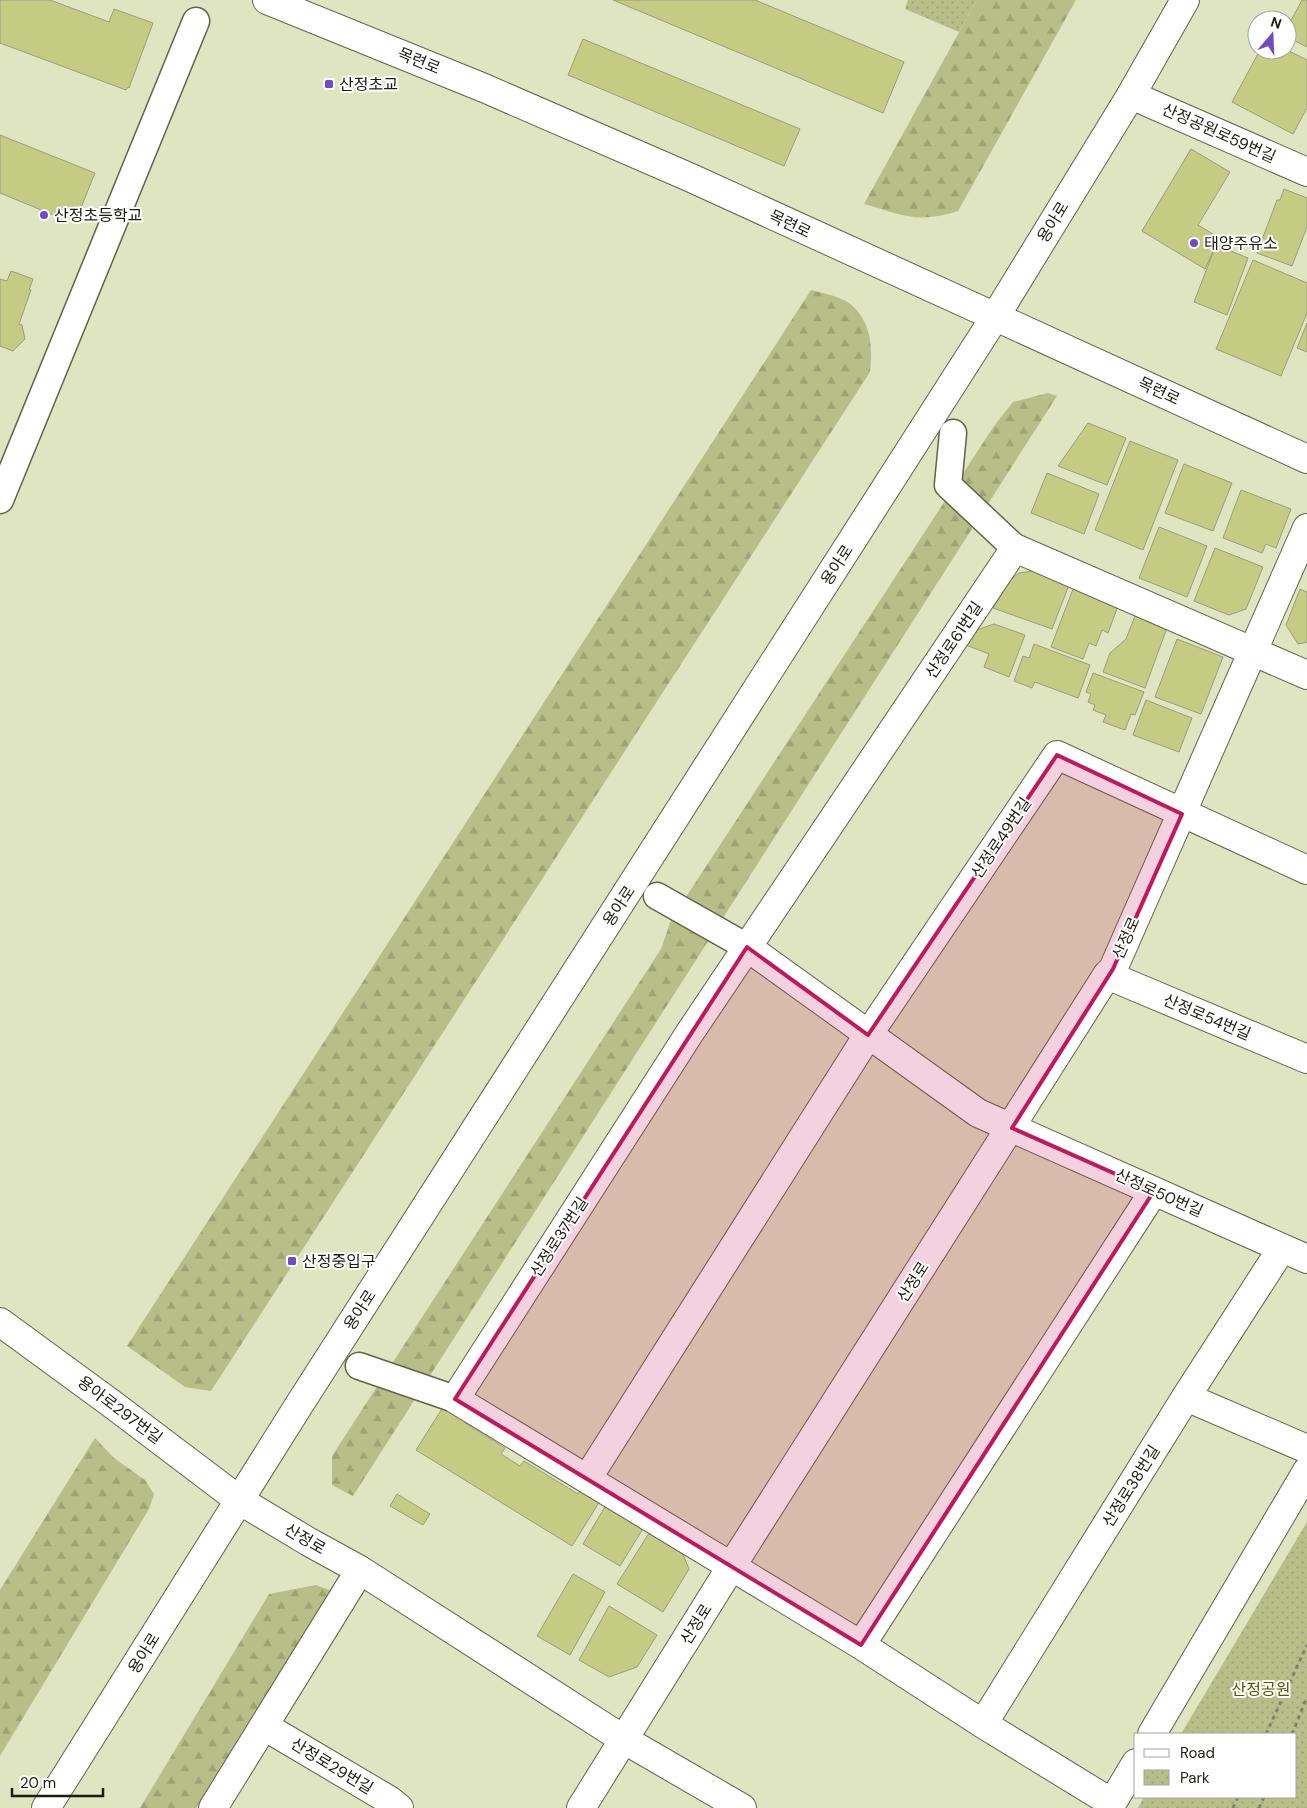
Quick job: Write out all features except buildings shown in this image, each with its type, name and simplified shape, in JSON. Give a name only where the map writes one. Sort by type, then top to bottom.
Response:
[{"type":"street","name":"목련로","points":[[267,0],[484,88],[680,174],[1307,459]]},
{"type":"street","name":"용아로","points":[[46,1808],[239,1500],[996,317],[1131,95],[1185,0]]},
{"type":"street","points":[[0,500],[196,20]]},
{"type":"street","name":"산정공원로59번길","points":[[1131,95],[1307,172]]},
{"type":"street","points":[[953,433],[948,485],[1015,548],[1307,675]]},
{"type":"street","name":"산정로","points":[[581,1808],[731,1567],[1012,1128],[1107,975],[1113,969],[1307,528]]},
{"type":"street","name":"산정로61번길","points":[[747,947],[1015,548]]},
{"type":"street","name":"산정로49번길","points":[[868,1035],[1057,755],[1182,814]]},
{"type":"street","points":[[1182,814],[1307,870]]},
{"type":"street","points":[[658,896],[747,947],[978,1114],[1012,1128]]},
{"type":"street","name":"산정로37번길","points":[[456,1399],[688,1034],[747,947]]},
{"type":"street","name":"산정로54번길","points":[[1107,975],[1307,1059]]},
{"type":"street","points":[[587,1479],[868,1035]]},
{"type":"street","name":"산정로50번길","points":[[1012,1128],[1307,1259]]},
{"type":"street","points":[[861,1645],[1154,1191]]},
{"type":"street","name":"산정로38번길","points":[[983,1724],[1186,1397],[1282,1248]]},
{"type":"street","name":"용아로297번길","points":[[0,1322],[239,1500]]},
{"type":"street","points":[[359,1366],[456,1399],[861,1645],[1112,1804],[1134,1766]]},
{"type":"street","points":[[1186,1397],[1307,1449]]},
{"type":"street","points":[[1153,1733],[1307,1471]]},
{"type":"street","name":"산정로","points":[[239,1500],[360,1570],[623,1740],[742,1808]]},
{"type":"street","points":[[213,1808],[360,1570]]},
{"type":"street","name":"산정로29번길","points":[[264,1726],[390,1805]]},
{"type":"path","points":[[1266,1733],[1307,1646]]},
{"type":"path","points":[[1292,1733],[1307,1697]]},
{"type":"highlighted area","points":[[1057,755],[1182,814],[1113,969],[1012,1128],[1154,1191],[861,1645],[455,1399],[747,947],[868,1035]]},
{"type":"green space","points":[[908,0],[977,0],[959,32],[905,9]]},
{"type":"green space","points":[[977,0],[1076,0],[958,211],[944,215],[921,217],[900,214],[864,204]]},
{"type":"green space","points":[[811,290],[849,303],[862,317],[869,334],[870,372],[211,1391],[185,1387],[127,1346]]},
{"type":"green space","points":[[1048,393],[1057,396],[353,1496],[332,1485],[332,1456],[661,949],[671,920],[994,426],[1013,402]]},
{"type":"green space","points":[[95,1438],[114,1458],[145,1480],[154,1494],[149,1509],[0,1756],[0,1590]]},
{"type":"green space","name":"산정공원","points":[[1307,1522],[1307,1808],[1138,1808],[1143,1798],[1297,1798],[1297,1733],[1182,1733]]},
{"type":"green space","points":[[316,1585],[332,1591],[196,1808],[140,1808],[269,1594]]},
{"type":"place","name":"산정초교","points":[[329,84]]},
{"type":"place","name":"산정초등학교","points":[[44,215]]},
{"type":"place","name":"태양주유소","points":[[1194,243]]},
{"type":"place","name":"산정중입구","points":[[292,1261]]}]
